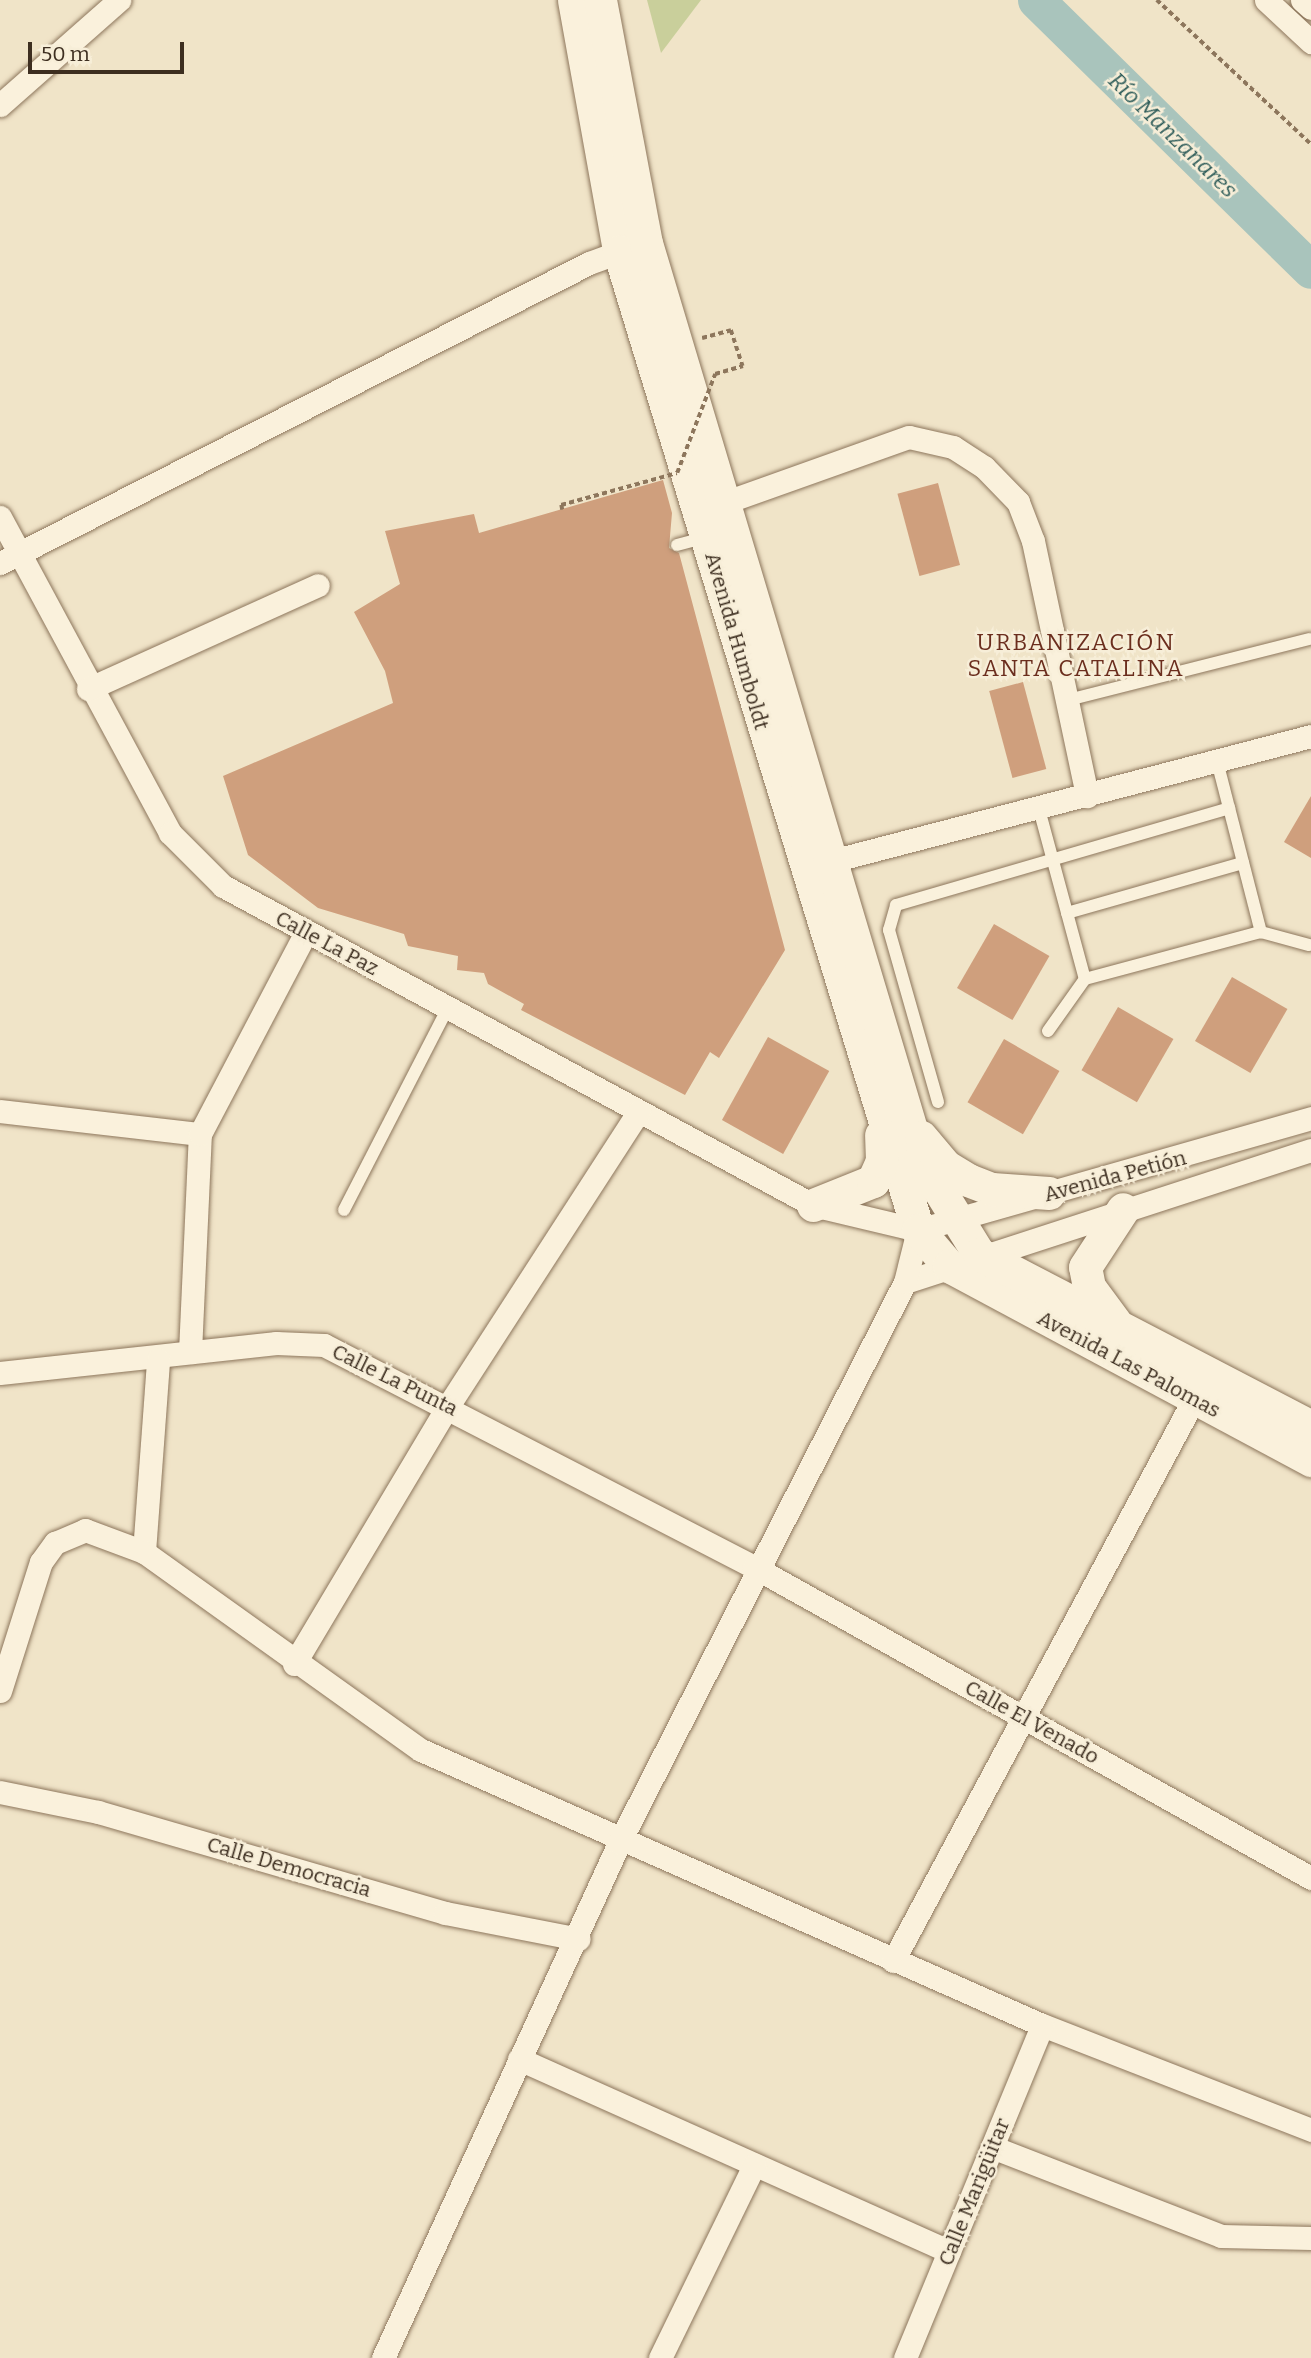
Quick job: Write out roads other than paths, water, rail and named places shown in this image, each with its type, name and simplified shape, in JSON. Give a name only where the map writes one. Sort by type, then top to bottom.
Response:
[{"type":"main road","name":"Avenida Humboldt","points":[[588,7],[632,247],[692,541],[817,865]]},
{"type":"main road","name":"Avenida Humboldt","points":[[632,247],[680,345],[726,502],[817,865],[893,1121],[918,1230],[964,1260]]},
{"type":"main road","name":"Avenida Humboldt","points":[[893,1121],[954,1221],[964,1260]]},
{"type":"main road","points":[[813,1205],[873,1181],[882,1161],[893,1121],[945,1166],[968,1180],[992,1189],[1049,1194]]},
{"type":"main road","points":[[1123,1209],[1085,1267],[1088,1287],[1126,1334]]},
{"type":"main road","name":"Avenida Las Palomas","points":[[964,1260],[1126,1334],[1311,1427]]},
{"type":"main road","name":"Avenida Las Palomas","points":[[964,1260],[1194,1399],[1311,1460]]},
{"type":"street","points":[[0,105],[119,0]]},
{"type":"street","points":[[1266,0],[1311,42]]},
{"type":"street","points":[[1302,0],[1311,8]]},
{"type":"street","points":[[8,559],[632,247]]},
{"type":"street","points":[[726,502],[909,438],[953,447],[1018,502],[1033,541],[1087,796]]},
{"type":"street","name":"Calle La Paz","points":[[0,517],[8,559],[88,689],[170,833],[223,886],[813,1205],[918,1230]]},
{"type":"street","points":[[88,689],[318,585]]},
{"type":"street","points":[[817,865],[1311,736]]},
{"type":"street","points":[[190,1352],[200,1134],[306,932]]},
{"type":"street","points":[[0,1111],[200,1134]]},
{"type":"street","points":[[294,1664],[448,1406],[639,1111]]},
{"type":"street","name":"Avenida Petión","points":[[918,1230],[1311,1118]]},
{"type":"street","name":"Avenida Petión","points":[[905,1282],[964,1260],[1304,1152]]},
{"type":"street","points":[[383,2358],[519,2059],[579,1939],[618,1843],[754,1567],[905,1282],[918,1230]]},
{"type":"street","name":"Calle La Punta","points":[[0,1373],[158,1360],[190,1352],[276,1343],[324,1345],[448,1406],[754,1567]]},
{"type":"street","points":[[144,1552],[158,1360]]},
{"type":"street","points":[[893,1961],[1194,1399]]},
{"type":"street","points":[[0,1691],[41,1562],[55,1543],[85,1530],[144,1552],[294,1664],[421,1750],[618,1843],[1042,2025],[1311,2130]]},
{"type":"street","name":"Calle El Venado","points":[[754,1567],[1311,1878]]},
{"type":"street","name":"Calle Democracia","points":[[0,1792],[97,1812],[445,1913],[579,1939]]},
{"type":"street","name":"Calle Marigüitar","points":[[905,2358],[1042,2025]]},
{"type":"street","points":[[519,2059],[949,2251]]},
{"type":"street","points":[[992,2147],[1221,2236],[1311,2238]]},
{"type":"street","points":[[660,2358],[754,2165]]},
{"type":"lane","points":[[1068,700],[1309,639]]},
{"type":"lane","points":[[1217,761],[1261,932]]},
{"type":"lane","points":[[938,1102],[889,930],[896,905],[1052,856],[1229,808]]},
{"type":"lane","points":[[1039,809],[1084,979]]},
{"type":"lane","points":[[1067,913],[1243,863]]},
{"type":"lane","points":[[1048,1031],[1084,979],[1261,932],[1309,945]]},
{"type":"lane","points":[[344,1210],[448,1008]]},
{"type":"waterway","name":"Río Manzanares","points":[[1036,0],[1311,270]]},
{"type":"district","name":"URBANIZACIÓN SANTA CATALINA","points":[[1076,655]]}]
